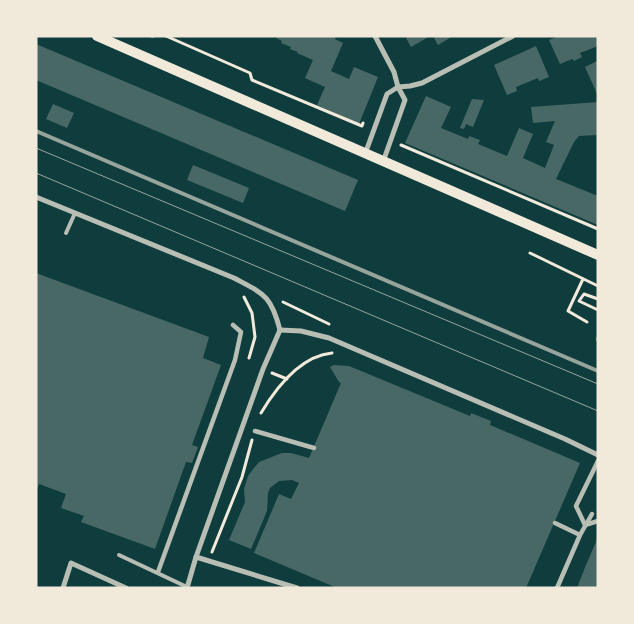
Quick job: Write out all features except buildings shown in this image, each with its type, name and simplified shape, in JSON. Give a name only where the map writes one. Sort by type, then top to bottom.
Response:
[{"type":"main road","points":[[96,36],[364,155],[598,255]]},
{"type":"street","points":[[375,36],[394,72],[405,100],[383,162]]},
{"type":"street","points":[[364,155],[387,94],[398,86],[422,83],[513,36]]},
{"type":"street","points":[[36,197],[234,278],[264,294],[275,311],[280,330],[263,369],[187,587]]},
{"type":"street","points":[[158,572],[236,360],[241,332],[233,325]]},
{"type":"street","points":[[280,330],[301,331],[328,338],[565,439],[598,455]]},
{"type":"street","points":[[255,431],[314,448]]},
{"type":"street","points":[[585,525],[576,506],[598,461]]},
{"type":"street","points":[[557,588],[580,535],[592,514]]},
{"type":"street","points":[[585,525],[598,521]]},
{"type":"street","points":[[555,523],[580,535]]},
{"type":"street","points":[[196,557],[297,588]]},
{"type":"street","points":[[63,588],[71,563],[126,588]]},
{"type":"lane","points":[[66,233],[75,213]]},
{"type":"lane","points":[[120,555],[187,587]]},
{"type":"path","points":[[530,253],[598,286]]},
{"type":"path","points":[[583,279],[568,311],[587,322]]},
{"type":"path","points":[[236,294],[244,297],[252,313],[255,337],[247,363]]},
{"type":"path","points":[[598,298],[584,294],[579,302],[598,310]]},
{"type":"path","points":[[209,560],[242,477],[255,431],[256,420],[269,400],[298,368],[316,356],[337,353]]},
{"type":"tram line","points":[[36,148],[598,384]]},
{"type":"tram line","points":[[36,173],[598,411]]},
{"type":"railway","points":[[36,131],[598,371]]}]
